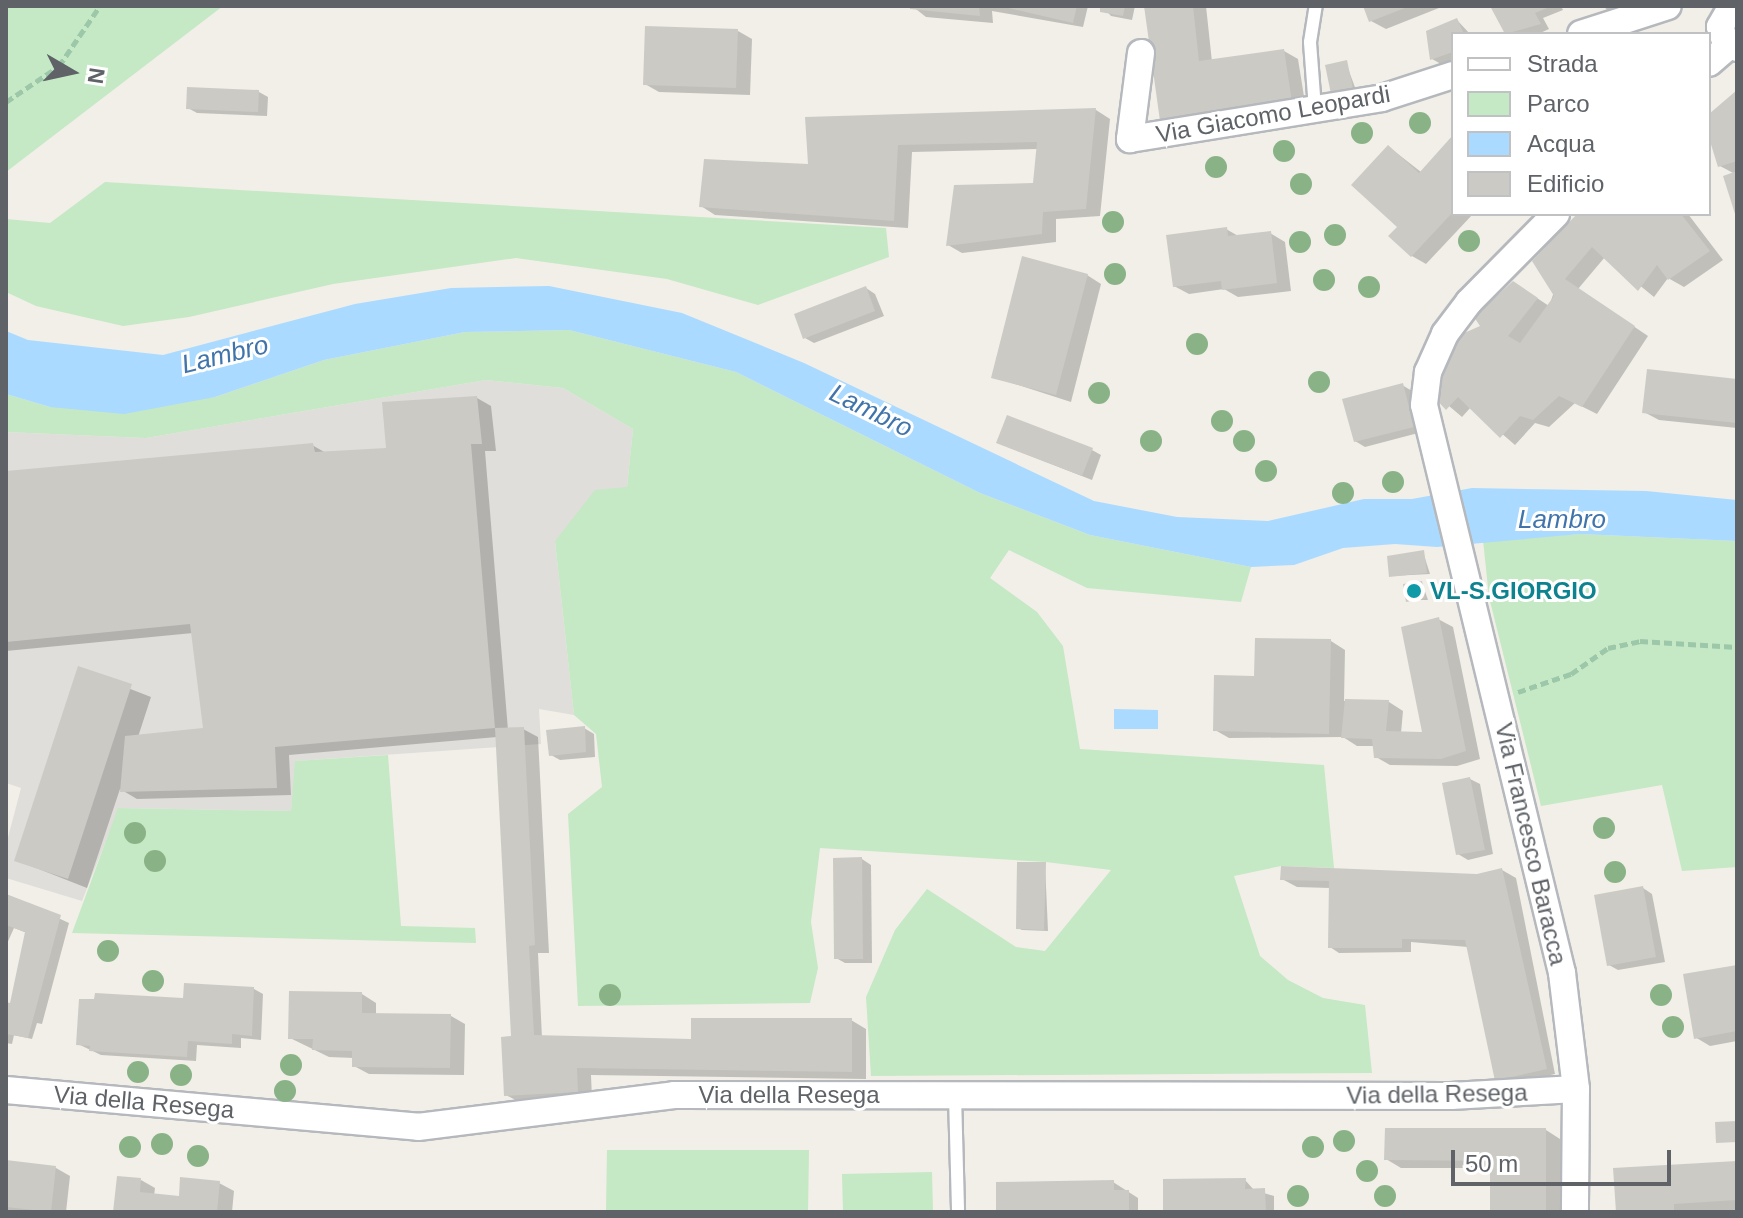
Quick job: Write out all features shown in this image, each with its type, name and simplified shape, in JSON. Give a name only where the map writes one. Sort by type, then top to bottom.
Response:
[{"type":"street","points":[[1587,32],[1668,6]]},
{"type":"street","points":[[1711,62],[1734,47],[1720,27],[1719,8]]},
{"type":"street","name":"Via Giacomo Leopardi","points":[[1141,53],[1130,139],[1382,98],[1451,76]]},
{"type":"street","name":"Via Francesco Baracca","points":[[1554,216],[1469,302],[1445,334],[1428,372],[1424,405],[1445,481],[1562,973],[1576,1089],[1575,1212]]},
{"type":"street","name":"Via della Resega","points":[[6,1090],[418,1127],[674,1095],[1451,1096],[1576,1089]]},
{"type":"lane","points":[[1315,109],[1310,42],[1316,6]]},
{"type":"lane","points":[[955,1095],[958,1212]]},
{"type":"path","points":[[6,102],[59,66],[100,6]]},
{"type":"path","points":[[1497,700],[1571,674],[1608,648],[1640,641],[1737,647]]},
{"type":"shaded area","points":[[486,380],[563,388],[633,429],[627,487],[555,541],[574,715],[539,709],[541,744],[296,761],[291,811],[119,808],[82,901],[6,878],[6,845],[21,788],[6,783],[6,432],[146,438]]},
{"type":"green space","points":[[6,6],[223,6],[6,172]]},
{"type":"green space","points":[[105,182],[886,228],[889,257],[758,305],[667,279],[516,258],[333,284],[189,317],[123,326],[36,306],[6,292],[6,219],[50,223]]},
{"type":"green space","points":[[569,330],[736,372],[980,493],[1090,535],[1251,567],[1241,602],[1087,588],[1009,550],[990,578],[1037,612],[1063,646],[1080,749],[1324,765],[1334,868],[1281,866],[1234,876],[1260,956],[1288,980],[1323,998],[1365,1005],[1372,1073],[871,1076],[866,997],[895,930],[927,889],[1016,947],[1045,951],[1111,870],[1046,862],[820,848],[811,922],[818,968],[810,1003],[578,1006],[568,814],[602,787],[596,734],[574,715],[555,541],[595,490],[627,487],[633,429],[563,388],[486,380],[146,438],[6,432],[6,394],[50,407],[215,397],[324,360],[465,332]]},
{"type":"green space","points":[[1580,534],[1737,541],[1737,867],[1682,871],[1662,785],[1541,806],[1489,597],[1483,540]]},
{"type":"green space","points":[[388,755],[401,926],[475,928],[476,943],[72,933],[118,808],[291,811],[295,761]]},
{"type":"green space","points":[[607,1150],[809,1150],[808,1212],[606,1212]]},
{"type":"green space","points":[[932,1172],[933,1212],[843,1212],[842,1174]]},
{"type":"water","name":"Lambro","points":[[549,286],[682,313],[804,363],[1094,501],[1177,517],[1268,521],[1364,499],[1412,499],[1472,488],[1646,491],[1737,500],[1737,541],[1580,534],[1437,547],[1395,544],[1343,548],[1294,565],[1251,567],[1090,535],[980,493],[736,372],[569,330],[465,332],[324,360],[215,397],[124,414],[50,407],[6,394],[6,331],[28,340],[163,355],[355,304],[451,288]]},
{"type":"water","points":[[1114,709],[1158,710],[1158,729],[1114,729]]},
{"type":"building","points":[[910,6],[979,6],[980,16],[910,9]]},
{"type":"building","points":[[1000,6],[1077,6],[1073,23]]},
{"type":"building","points":[[1100,6],[1125,6],[1123,16],[1100,12]]},
{"type":"building","points":[[1144,6],[1193,6],[1199,61],[1284,49],[1292,102],[1160,121]]},
{"type":"building","points":[[1363,6],[1410,6],[1369,22]]},
{"type":"building","points":[[1490,6],[1552,6],[1535,13],[1541,24],[1504,32]]},
{"type":"building","points":[[1457,18],[1463,32],[1451,32],[1451,53],[1430,60],[1426,31]]},
{"type":"building","points":[[645,26],[738,29],[736,88],[643,85]]},
{"type":"building","points":[[1347,60],[1353,89],[1331,94],[1325,65]]},
{"type":"building","points":[[187,87],[259,90],[258,112],[186,109]]},
{"type":"building","points":[[1737,90],[1737,161],[1718,167],[1711,144],[1711,112]]},
{"type":"building","points":[[1096,108],[1086,209],[1043,212],[1042,234],[946,246],[954,185],[1033,183],[1037,142],[898,145],[894,221],[699,207],[704,159],[808,164],[805,117]]},
{"type":"building","points":[[1451,137],[1451,214],[1411,257],[1388,236],[1397,227],[1351,185],[1388,145],[1419,173]]},
{"type":"building","points":[[1737,171],[1737,217],[1736,217],[1723,176]]},
{"type":"building","points":[[1575,216],[1683,216],[1710,251],[1668,280],[1657,265],[1638,291],[1592,247],[1565,279],[1635,326],[1582,407],[1559,396],[1533,420],[1520,416],[1500,438],[1458,397],[1446,410],[1432,395],[1462,334],[1480,326],[1474,317],[1513,281],[1538,298],[1508,336],[1520,343],[1554,296],[1532,261]]},
{"type":"building","points":[[1227,227],[1228,236],[1271,231],[1277,283],[1222,290],[1221,281],[1173,287],[1166,235]]},
{"type":"building","points":[[1022,256],[1088,274],[1056,395],[991,378]]},
{"type":"building","points":[[866,286],[875,311],[803,339],[794,314]]},
{"type":"building","points":[[1647,369],[1737,379],[1737,423],[1642,413]]},
{"type":"building","points":[[1403,383],[1414,427],[1354,442],[1342,399]]},
{"type":"building","points":[[477,396],[482,444],[471,444],[495,728],[275,747],[277,788],[120,792],[125,736],[203,728],[190,624],[6,642],[6,471],[313,443],[315,452],[386,448],[382,402]]},
{"type":"building","points":[[1007,415],[1093,448],[1082,476],[996,443]]},
{"type":"building","points":[[1424,550],[1427,573],[1389,577],[1387,556]]},
{"type":"building","name":"VL-S.GIORGIO","points":[[1422,581],[1425,598],[1406,602],[1403,584]]},
{"type":"building","points":[[1439,617],[1466,751],[1441,759],[1374,758],[1372,739],[1341,738],[1345,699],[1389,700],[1386,731],[1422,732],[1401,627]]},
{"type":"building","points":[[1255,638],[1331,639],[1329,734],[1213,731],[1214,675],[1254,676]]},
{"type":"building","points":[[78,666],[132,684],[68,879],[14,861]]},
{"type":"building","points":[[585,726],[586,752],[549,756],[546,730]]},
{"type":"building","points":[[524,727],[535,945],[529,946],[534,1035],[691,1039],[691,1018],[852,1018],[852,1072],[577,1068],[578,1092],[504,1096],[501,1037],[511,1036],[495,728]]},
{"type":"building","points":[[1470,777],[1485,850],[1456,855],[1442,783]]},
{"type":"building","points":[[862,857],[863,959],[834,959],[833,858]]},
{"type":"building","points":[[1017,862],[1046,862],[1044,930],[1016,929]]},
{"type":"building","points":[[1281,866],[1477,874],[1502,868],[1547,1069],[1495,1081],[1465,940],[1402,939],[1402,948],[1328,948],[1329,881],[1280,880]]},
{"type":"building","points":[[1643,886],[1656,957],[1607,966],[1594,895]]},
{"type":"building","points":[[6,894],[61,915],[28,1038],[6,1034],[6,1002],[10,1003],[25,932],[6,925]]},
{"type":"building","points":[[1737,965],[1737,1031],[1694,1039],[1683,974]]},
{"type":"building","points":[[184,983],[254,987],[252,1036],[232,1034],[232,1044],[188,1041],[187,1057],[89,1051],[90,1046],[76,1045],[79,999],[94,999],[95,993],[183,998]]},
{"type":"building","points":[[289,991],[362,992],[362,1013],[451,1014],[450,1068],[352,1067],[352,1051],[312,1050],[313,1039],[288,1039]]},
{"type":"building","points":[[1737,1121],[1737,1142],[1716,1143],[1715,1122]]},
{"type":"building","points":[[1385,1128],[1546,1128],[1546,1212],[1490,1212],[1490,1161],[1384,1160]]},
{"type":"building","points":[[6,1160],[56,1166],[51,1212],[6,1207]]},
{"type":"building","points":[[1737,1161],[1737,1200],[1674,1204],[1674,1212],[1616,1212],[1613,1168]]},
{"type":"building","points":[[117,1176],[141,1178],[140,1192],[179,1196],[180,1177],[220,1181],[217,1212],[113,1212]]},
{"type":"building","points":[[1246,1178],[1245,1189],[1265,1188],[1266,1212],[1163,1212],[1163,1179]]},
{"type":"building","points":[[1114,1180],[1114,1190],[1129,1190],[1129,1212],[996,1212],[996,1182]]},
{"type":"place","name":"VL-S.GIORGIO","points":[[1414,591]]}]
